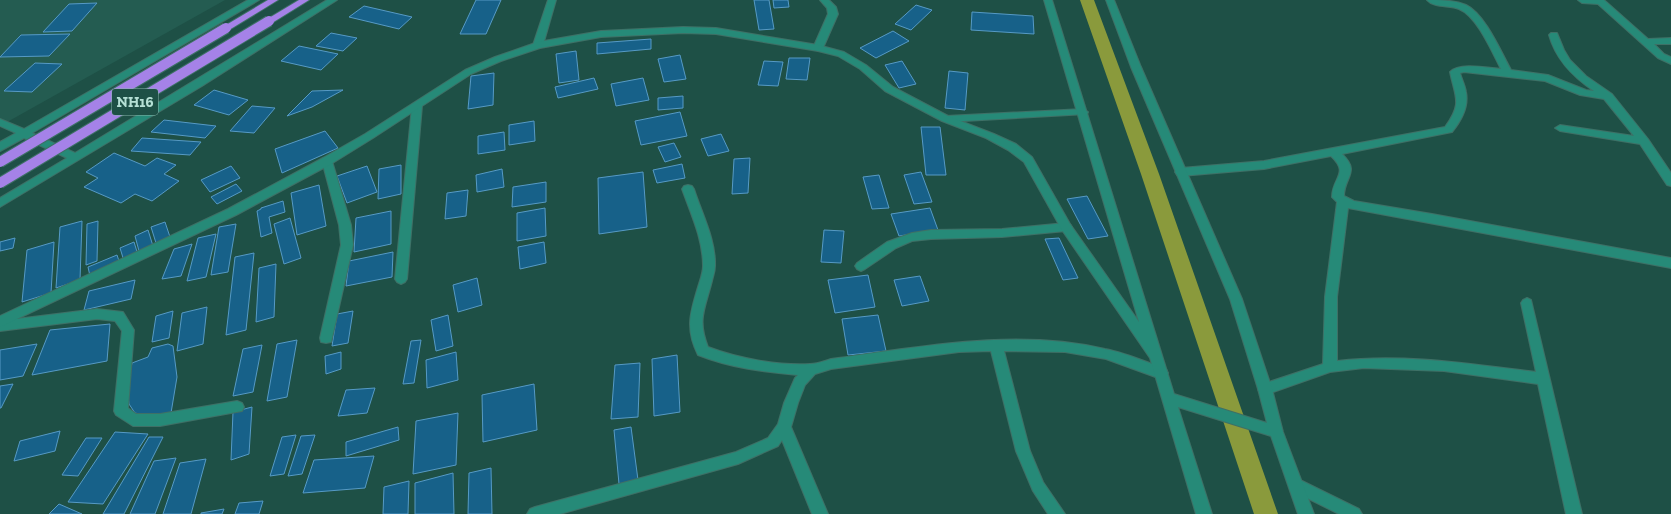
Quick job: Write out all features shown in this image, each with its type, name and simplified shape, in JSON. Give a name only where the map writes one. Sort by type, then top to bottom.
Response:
[{"type":"highway","name":"NH16","points":[[0,162],[274,0]]},
{"type":"highway","name":"NH16","points":[[0,183],[304,0]]},
{"type":"street","points":[[0,147],[255,0]]},
{"type":"street","points":[[0,203],[198,84],[333,0]]},
{"type":"street","points":[[538,45],[552,0]]},
{"type":"street","points":[[818,48],[833,14],[831,7],[824,0]]},
{"type":"street","points":[[1048,0],[1204,514]]},
{"type":"street","points":[[1110,0],[1136,68],[1236,299],[1265,389],[1276,432],[1306,514]]},
{"type":"street","points":[[1431,0],[1440,3],[1460,2],[1472,13],[1508,73]]},
{"type":"street","points":[[1582,0],[1600,0],[1661,56],[1671,61]]},
{"type":"street","points":[[0,322],[177,240],[327,161],[417,106],[468,72],[498,59],[538,45],[601,34],[683,30],[716,31],[818,48],[841,54],[863,67],[889,89],[946,119],[990,136],[1012,147],[1028,160],[1066,227],[1156,356]]},
{"type":"street","points":[[1554,35],[1559,52],[1567,62],[1589,83],[1608,96],[1644,141],[1671,182]]},
{"type":"street","points":[[1646,42],[1671,41]]},
{"type":"street","points":[[1181,172],[1264,165],[1448,130],[1454,124],[1461,106],[1462,92],[1456,80],[1456,72],[1463,69],[1548,78],[1584,93],[1608,96]]},
{"type":"street","points":[[401,279],[417,106]]},
{"type":"street","points":[[946,119],[1083,112]]},
{"type":"street","points":[[0,122],[75,157]]},
{"type":"street","points":[[1560,128],[1644,141]]},
{"type":"street","points":[[1333,152],[1346,167],[1346,171],[1338,192],[1338,197],[1352,205],[1440,219],[1616,254],[1671,263]]},
{"type":"street","points":[[326,338],[347,245],[345,225],[327,161]]},
{"type":"street","points":[[688,189],[708,250],[709,268],[696,309],[695,320],[696,334],[703,352],[716,357],[738,362],[776,368],[812,370],[831,364],[960,347],[1015,345],[1065,347],[1106,354],[1161,374]]},
{"type":"street","points":[[1330,367],[1331,297],[1343,201]]},
{"type":"street","points":[[861,266],[872,260],[892,244],[924,235],[979,234],[1066,227]]},
{"type":"street","points":[[1527,303],[1574,514]]},
{"type":"street","points":[[0,326],[96,314],[118,316],[128,330],[121,411],[133,420],[160,420],[237,407]]},
{"type":"street","points":[[996,345],[1023,451],[1038,486],[1057,514]]},
{"type":"street","points":[[1265,389],[1330,367],[1364,363],[1444,366],[1543,379]]},
{"type":"street","points":[[535,514],[551,512],[738,458],[773,442],[784,427],[791,403],[800,382],[812,370]]},
{"type":"street","points":[[1169,398],[1276,432]]},
{"type":"street","points":[[784,427],[820,514]]},
{"type":"street","points":[[1296,485],[1354,514]]},
{"type":"shaded area","points":[[0,0],[225,0],[0,126]]},
{"type":"building","points":[[476,0],[501,0],[486,34],[460,34]]},
{"type":"building","points":[[754,0],[769,0],[774,29],[759,30]]},
{"type":"building","points":[[773,0],[788,0],[789,7],[774,8]]},
{"type":"building","points":[[97,3],[72,31],[43,32],[69,4]]},
{"type":"building","points":[[916,5],[932,10],[911,30],[895,24]]},
{"type":"building","points":[[364,6],[412,17],[399,29],[349,17]]},
{"type":"building","points":[[972,12],[1033,16],[1034,34],[971,30]]},
{"type":"building","points":[[893,31],[909,41],[876,58],[860,48]]},
{"type":"building","points":[[331,33],[357,38],[343,51],[316,46]]},
{"type":"building","points":[[70,34],[49,56],[0,57],[21,35]]},
{"type":"building","points":[[651,39],[651,49],[597,54],[597,43]]},
{"type":"building","points":[[299,46],[338,54],[321,70],[281,61]]},
{"type":"building","points":[[576,51],[579,80],[559,83],[556,54]]},
{"type":"building","points":[[680,55],[686,79],[664,82],[658,59]]},
{"type":"building","points":[[789,58],[810,58],[807,80],[786,79]]},
{"type":"building","points":[[764,61],[783,62],[778,86],[758,85]]},
{"type":"building","points":[[902,61],[916,84],[899,88],[885,65]]},
{"type":"building","points":[[35,63],[62,64],[32,92],[4,91]]},
{"type":"building","points":[[949,71],[968,73],[965,110],[945,108]]},
{"type":"building","points":[[494,73],[493,105],[468,109],[471,76]]},
{"type":"building","points":[[594,78],[598,89],[558,98],[555,87]]},
{"type":"building","points":[[643,78],[649,100],[616,106],[611,84]]},
{"type":"building","points":[[214,90],[248,100],[229,115],[194,105]]},
{"type":"building","points":[[343,90],[312,107],[287,116],[312,91]]},
{"type":"building","points":[[683,96],[683,108],[658,110],[658,98]]},
{"type":"building","points":[[252,106],[275,108],[254,133],[230,131]]},
{"type":"building","points":[[680,112],[687,136],[641,145],[635,121]]},
{"type":"building","points":[[164,120],[216,126],[205,138],[151,132]]},
{"type":"building","points":[[534,121],[535,141],[509,145],[509,125]]},
{"type":"building","points":[[921,127],[940,127],[946,175],[926,175]]},
{"type":"building","points":[[325,131],[338,148],[282,173],[275,149]]},
{"type":"building","points":[[504,132],[505,150],[478,154],[478,136]]},
{"type":"building","points":[[721,134],[729,151],[708,156],[701,139]]},
{"type":"building","points":[[142,138],[201,142],[190,155],[131,151]]},
{"type":"building","points":[[674,143],[681,157],[665,162],[658,147]]},
{"type":"building","points":[[114,153],[145,166],[157,158],[176,165],[164,174],[179,181],[152,201],[135,194],[121,203],[84,187],[98,178],[86,172]]},
{"type":"building","points":[[750,158],[748,193],[732,194],[734,159]]},
{"type":"building","points":[[682,164],[685,178],[657,183],[653,170]]},
{"type":"building","points":[[401,165],[401,194],[378,199],[379,169]]},
{"type":"building","points":[[231,166],[240,178],[210,192],[201,180]]},
{"type":"building","points":[[367,166],[377,192],[347,203],[337,176]]},
{"type":"building","points":[[502,169],[504,187],[477,192],[476,175]]},
{"type":"building","points":[[643,172],[647,227],[599,234],[598,178]]},
{"type":"building","points":[[921,172],[932,202],[914,204],[904,175]]},
{"type":"building","points":[[879,175],[889,208],[872,209],[863,177]]},
{"type":"building","points":[[546,182],[546,202],[512,207],[513,187]]},
{"type":"building","points":[[236,184],[242,191],[217,204],[211,197]]},
{"type":"building","points":[[319,185],[326,226],[297,235],[291,193]]},
{"type":"building","points":[[468,190],[466,216],[445,219],[447,193]]},
{"type":"building","points":[[1087,196],[1108,236],[1088,239],[1067,199]]},
{"type":"building","points":[[283,201],[285,212],[269,217],[272,233],[261,237],[257,211],[261,208]]},
{"type":"building","points":[[545,208],[546,236],[517,241],[517,213]]},
{"type":"building","points":[[930,208],[938,230],[899,236],[891,214]]},
{"type":"building","points":[[391,211],[391,244],[354,252],[356,218]]},
{"type":"building","points":[[290,218],[301,258],[284,264],[274,224]]},
{"type":"building","points":[[82,221],[80,280],[56,288],[60,227]]},
{"type":"building","points":[[98,221],[97,261],[86,265],[87,224]]},
{"type":"building","points":[[165,222],[170,237],[156,243],[151,227]]},
{"type":"building","points":[[236,224],[228,272],[211,275],[219,227]]},
{"type":"building","points":[[148,230],[153,246],[139,251],[135,236]]},
{"type":"building","points":[[824,230],[844,231],[841,263],[821,262]]},
{"type":"building","points":[[216,234],[206,277],[187,281],[198,238]]},
{"type":"building","points":[[15,238],[13,248],[0,251],[0,242]]},
{"type":"building","points":[[1059,238],[1078,278],[1063,280],[1045,239]]},
{"type":"building","points":[[54,242],[51,293],[22,302],[27,250]]},
{"type":"building","points":[[134,242],[138,255],[124,261],[120,248]]},
{"type":"building","points":[[544,242],[546,263],[520,269],[518,247]]},
{"type":"building","points":[[192,244],[181,276],[162,279],[174,249]]},
{"type":"building","points":[[393,252],[392,277],[346,286],[349,261]]},
{"type":"building","points":[[254,253],[246,330],[226,335],[235,257]]},
{"type":"building","points":[[117,255],[120,264],[90,276],[88,267]]},
{"type":"building","points":[[276,264],[274,317],[256,322],[259,268]]},
{"type":"building","points":[[868,275],[875,307],[835,313],[828,280]]},
{"type":"building","points":[[920,276],[929,301],[902,306],[894,280]]},
{"type":"building","points":[[477,278],[482,305],[458,312],[453,285]]},
{"type":"building","points":[[135,280],[131,299],[84,310],[89,291]]},
{"type":"building","points":[[207,307],[203,344],[177,351],[182,313]]},
{"type":"building","points":[[173,311],[169,338],[152,342],[156,316]]},
{"type":"building","points":[[353,311],[348,343],[332,346],[337,314]]},
{"type":"building","points":[[448,315],[453,346],[436,351],[431,320]]},
{"type":"building","points":[[878,315],[886,351],[848,355],[842,319]]},
{"type":"building","points":[[110,324],[107,361],[32,375],[50,330]]},
{"type":"building","points":[[297,340],[287,397],[267,401],[277,344]]},
{"type":"building","points":[[421,340],[414,383],[403,384],[411,341]]},
{"type":"building","points":[[37,344],[23,376],[0,380],[0,350]]},
{"type":"building","points":[[168,344],[173,346],[177,377],[171,413],[152,417],[135,413],[129,404],[127,388],[132,363],[148,357],[152,348]]},
{"type":"building","points":[[262,345],[253,392],[233,396],[243,349]]},
{"type":"building","points":[[341,352],[341,369],[326,374],[325,356]]},
{"type":"building","points":[[456,352],[458,380],[427,388],[426,360]]},
{"type":"building","points":[[677,355],[680,412],[654,416],[652,359]]},
{"type":"building","points":[[640,363],[638,417],[611,419],[615,365]]},
{"type":"building","points":[[13,384],[1,408],[0,408],[0,386]]},
{"type":"building","points":[[534,384],[537,430],[483,442],[482,395]]},
{"type":"building","points":[[375,388],[367,413],[338,416],[346,390]]},
{"type":"building","points":[[252,407],[249,454],[231,460],[233,412]]},
{"type":"building","points":[[458,413],[456,465],[413,474],[416,421]]},
{"type":"building","points":[[398,427],[399,440],[346,456],[346,442]]},
{"type":"building","points":[[631,427],[638,480],[619,484],[614,430]]},
{"type":"building","points":[[60,431],[55,451],[14,461],[20,441]]},
{"type":"building","points":[[115,432],[148,434],[103,504],[68,502]]},
{"type":"building","points":[[296,435],[284,474],[270,476],[282,437]]},
{"type":"building","points":[[315,435],[302,474],[288,476],[301,436]]},
{"type":"building","points":[[149,437],[163,437],[124,514],[103,514]]},
{"type":"building","points":[[86,438],[102,438],[78,476],[62,475]]},
{"type":"building","points":[[374,456],[365,488],[303,493],[314,460]]},
{"type":"building","points":[[176,458],[155,514],[130,514],[154,461]]},
{"type":"building","points":[[206,459],[191,514],[163,514],[180,463]]},
{"type":"building","points":[[491,468],[492,514],[468,514],[469,473]]},
{"type":"building","points":[[453,473],[454,514],[415,514],[415,483]]},
{"type":"building","points":[[409,481],[408,514],[383,514],[384,487]]},
{"type":"building","points":[[263,501],[259,514],[235,514],[239,503]]},
{"type":"building","points":[[59,504],[82,514],[49,514]]},
{"type":"building","points":[[224,509],[222,514],[201,514],[201,513]]},
{"type":"waterway","points":[[1087,0],[1150,174],[1266,514]]}]
